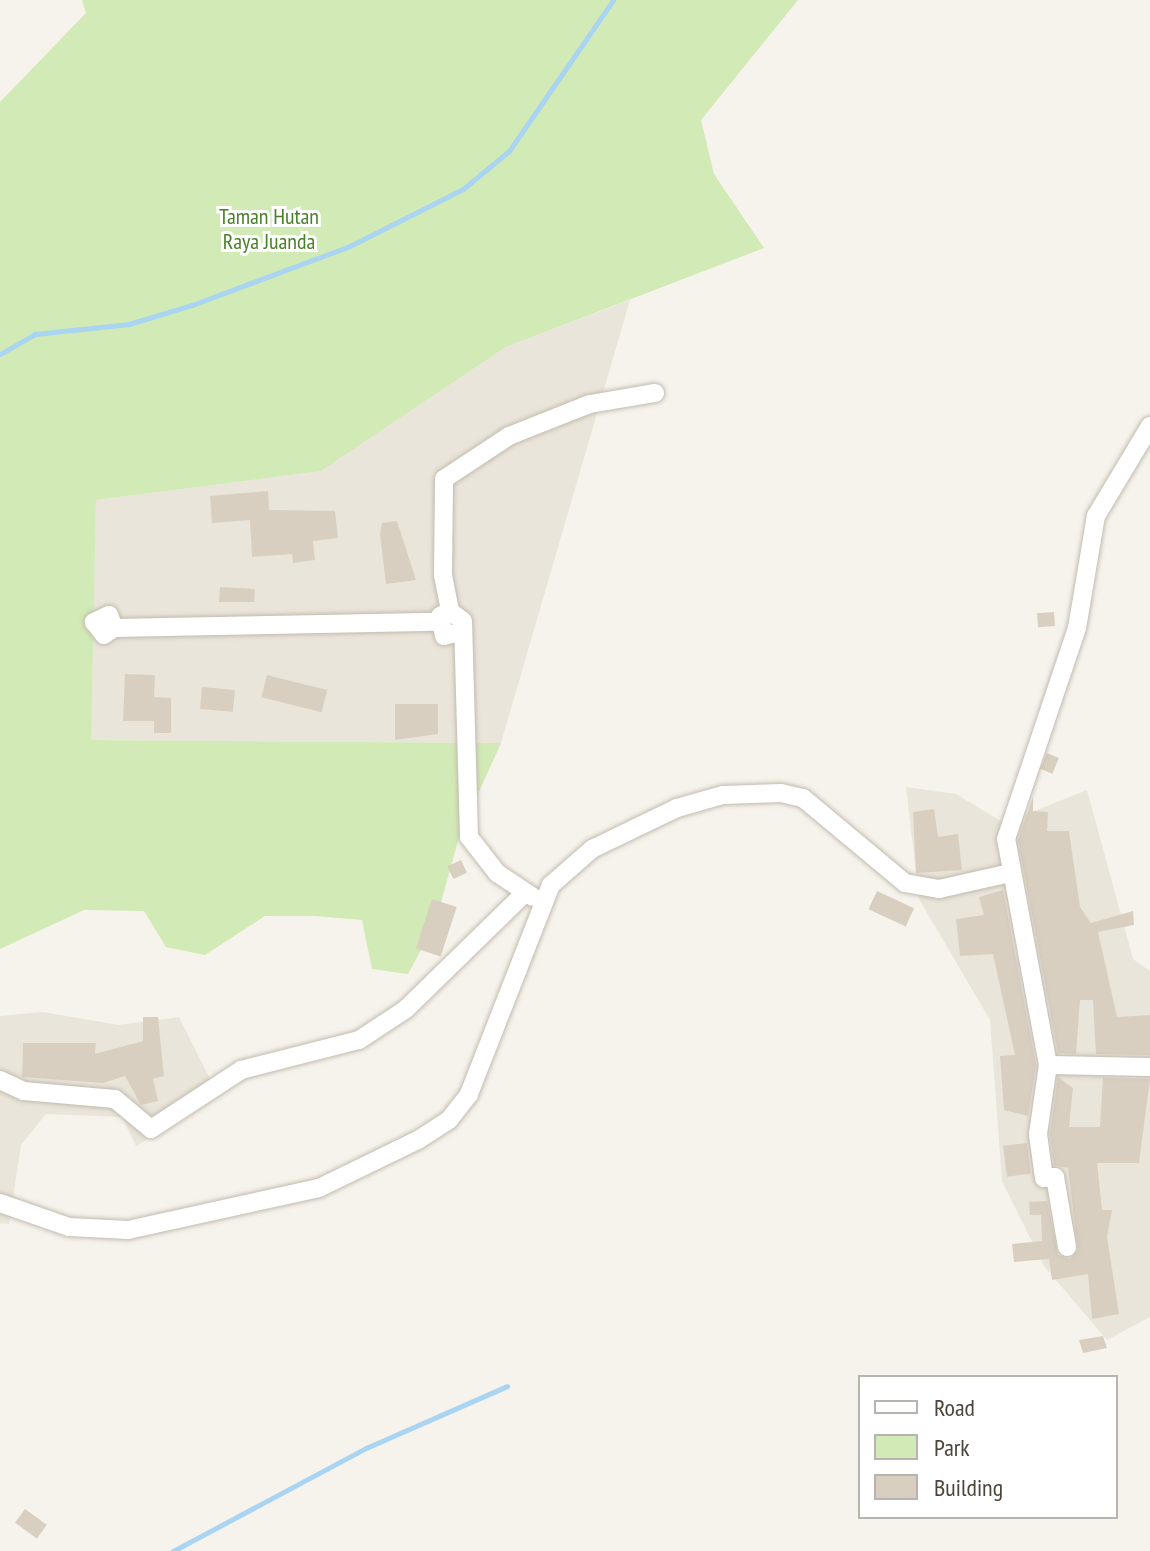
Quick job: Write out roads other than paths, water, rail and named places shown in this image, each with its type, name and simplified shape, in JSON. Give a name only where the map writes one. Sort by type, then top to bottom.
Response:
[{"type":"street","points":[[533,897],[469,837],[469,689],[460,632],[444,636],[444,479],[509,436],[590,404],[655,393]]},
{"type":"street","points":[[1067,1247],[1055,1177],[1044,1178],[1038,1134],[1048,1065],[1010,873],[1008,827],[1077,628],[1096,516],[1150,426]]},
{"type":"street","points":[[114,628],[444,616]]},
{"type":"street","points":[[0,1080],[24,1091],[115,1099],[151,1129],[241,1070],[359,1040],[406,1009],[592,849],[639,821],[723,795],[803,798],[905,883],[939,889],[1010,873]]},
{"type":"street","points":[[0,1203],[69,1227],[128,1230],[319,1188],[418,1140],[449,1120],[469,1094],[533,897]]},
{"type":"street","points":[[1048,1065],[1150,1067]]},
{"type":"waterway","points":[[0,354],[35,334],[129,324],[192,305],[350,246],[463,189],[509,151],[613,0]]},
{"type":"waterway","points":[[173,1551],[366,1448],[507,1386]]},
{"type":"park label","name":"Taman Hutan Raya Juanda","points":[[269,228]]}]
